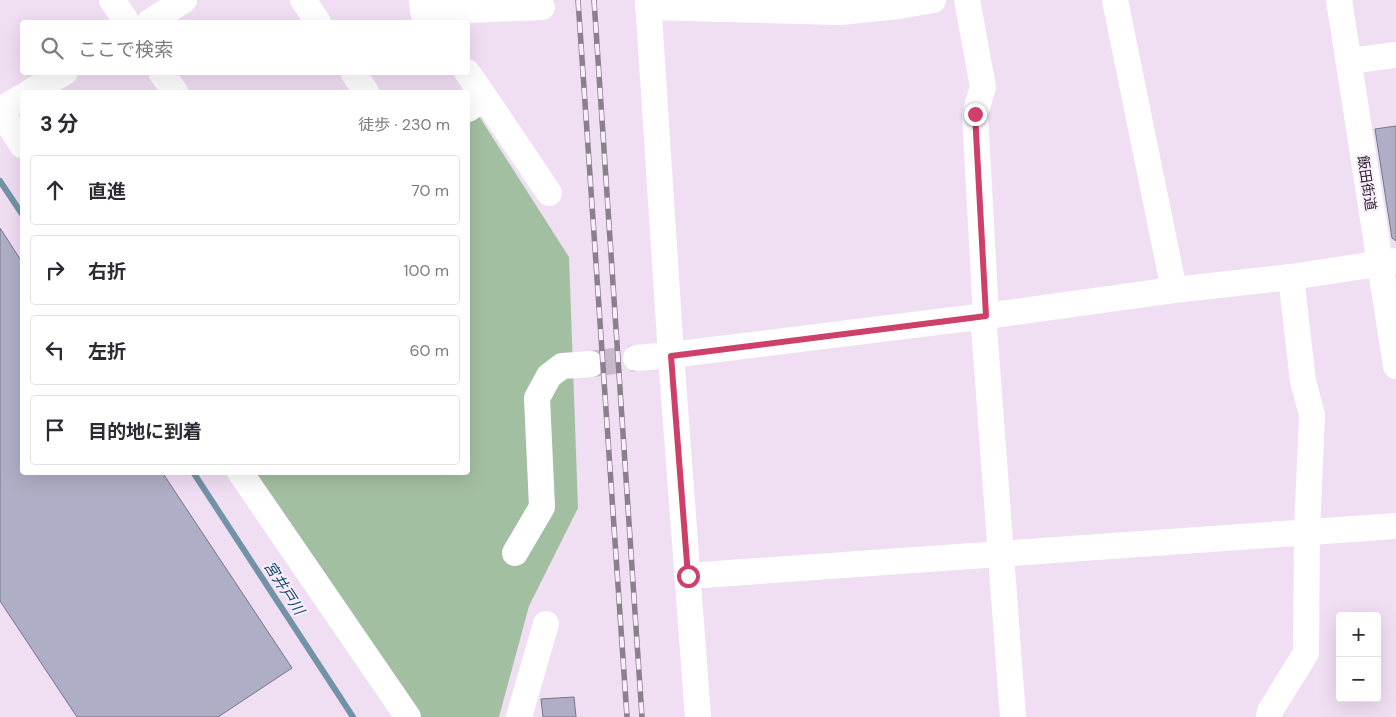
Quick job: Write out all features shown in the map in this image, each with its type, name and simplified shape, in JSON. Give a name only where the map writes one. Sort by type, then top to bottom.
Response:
[{"type":"street","points":[[112,0],[126,20]]},
{"type":"street","points":[[153,20],[184,0]]},
{"type":"street","points":[[303,0],[317,20]]},
{"type":"street","points":[[698,717],[671,356],[648,4],[840,12],[899,6],[933,0]]},
{"type":"street","points":[[967,0],[983,88],[975,114],[986,316],[984,327],[1013,717]]},
{"type":"street","points":[[1115,0],[1174,290]]},
{"type":"street","name":"飯田街道","points":[[1340,0],[1349,61],[1388,262],[1396,366]]},
{"type":"street","points":[[423,9],[542,6]]},
{"type":"street","points":[[1349,61],[1396,55]]},
{"type":"street","points":[[34,90],[60,75]]},
{"type":"street","points":[[163,75],[173,90]]},
{"type":"street","points":[[355,75],[365,90]]},
{"type":"street","points":[[468,75],[476,104],[549,193]]},
{"type":"street","points":[[20,98],[0,110],[20,142]]},
{"type":"street","points":[[636,358],[671,356],[986,316],[1174,290],[1291,277],[1388,262]]},
{"type":"street","points":[[1270,717],[1270,711],[1306,654],[1307,532],[1312,415],[1303,381],[1291,277]]},
{"type":"street","points":[[515,553],[542,507],[537,398],[549,376],[562,366],[591,364]]},
{"type":"street","points":[[242,475],[408,717]]},
{"type":"street","points":[[688,576],[1396,526]]},
{"type":"street","points":[[519,717],[546,624]]},
{"type":"green space","points":[[477,113],[569,257],[578,508],[529,606],[499,717],[419,717],[252,475],[470,475],[470,118]]},
{"type":"building","points":[[1396,126],[1396,241],[1392,238],[1375,129]]},
{"type":"building","points":[[0,228],[20,259],[20,475],[164,475],[292,668],[218,717],[77,717],[0,601]]},
{"type":"building","points":[[574,697],[576,717],[543,717],[541,699]]},
{"type":"waterway","name":"宮井戸川","points":[[0,181],[20,211]]},
{"type":"waterway","name":"宮井戸川","points":[[195,475],[353,717]]},
{"type":"tunnel","points":[[591,364],[636,358]]},
{"type":"railway","points":[[578,0],[627,717]]},
{"type":"railway","points":[[594,0],[642,717]]},
{"type":"route","points":[[688,576],[671,356],[986,316],[975,114]]}]
